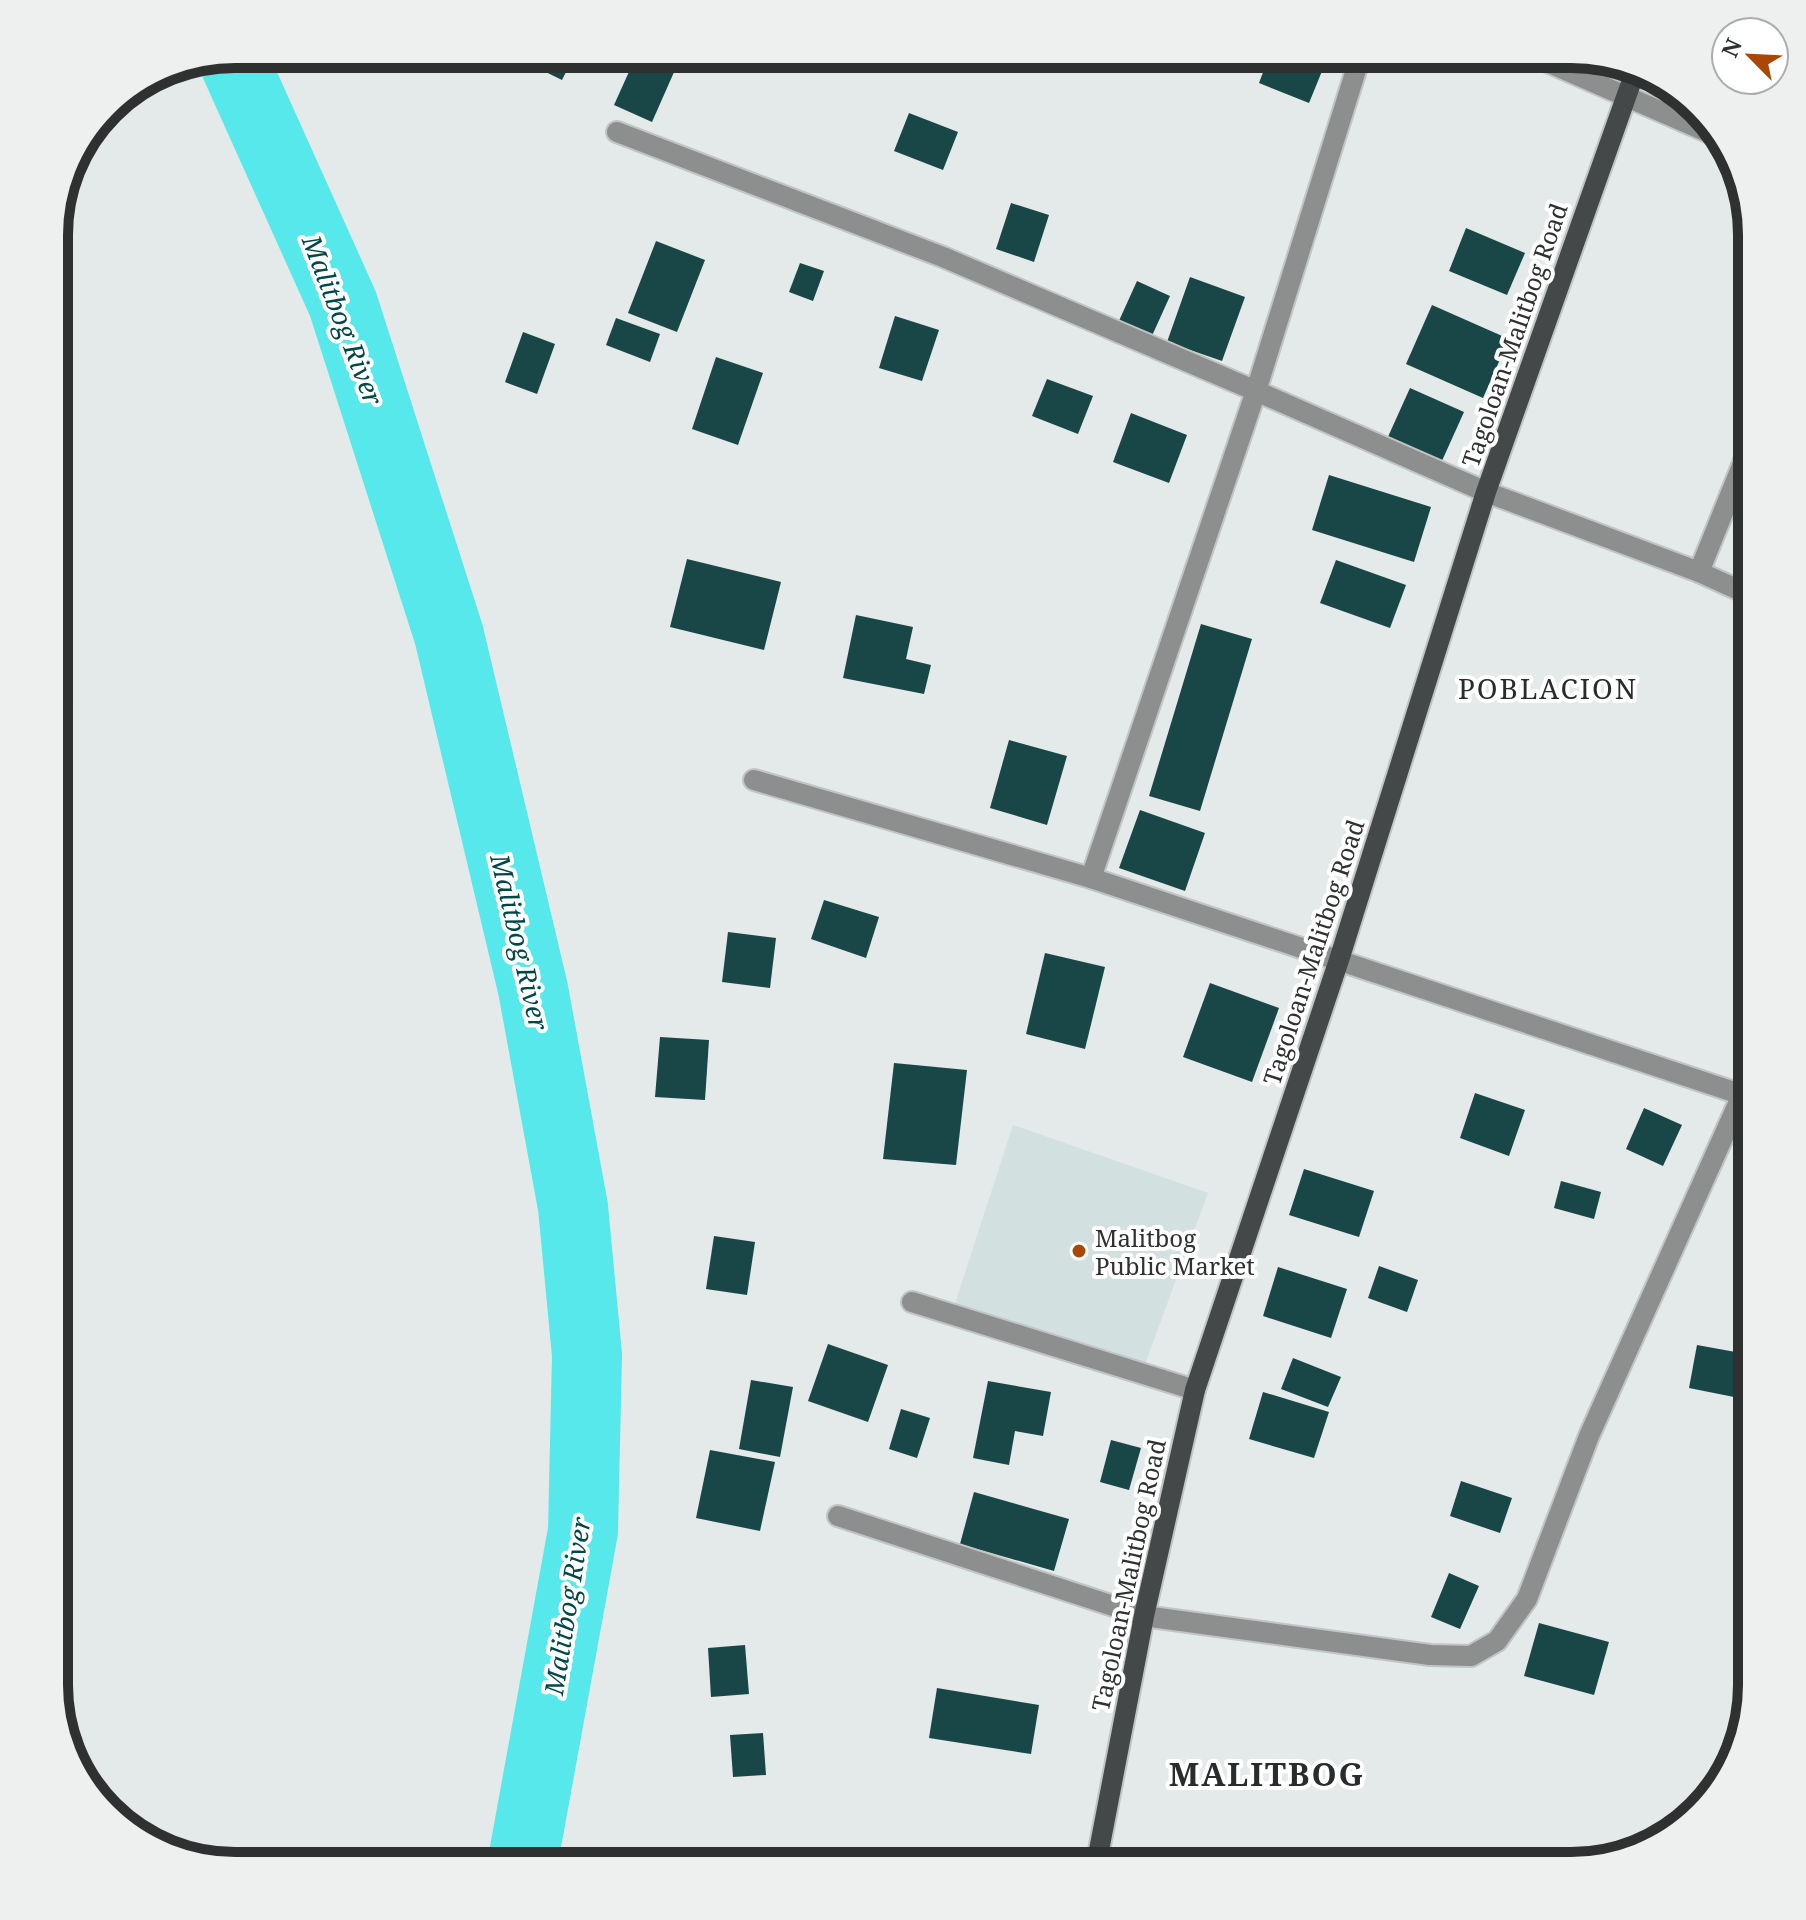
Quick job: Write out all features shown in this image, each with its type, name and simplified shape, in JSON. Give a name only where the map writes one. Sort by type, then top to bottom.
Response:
[{"type":"main road","name":"Tagoloan-Malitbog Road","points":[[1099,1852],[1144,1616],[1195,1390],[1339,960],[1486,492],[1632,80]]},
{"type":"street","points":[[1091,878],[1256,391],[1357,68]]},
{"type":"street","points":[[1560,68],[1700,129]]},
{"type":"street","points":[[617,132],[943,257],[1486,492],[1738,590]]},
{"type":"street","points":[[1699,572],[1738,476]]},
{"type":"street","points":[[754,780],[1091,878],[1738,1093]]},
{"type":"street","points":[[838,1516],[1144,1616],[1430,1655],[1471,1656],[1497,1641],[1527,1599],[1589,1436],[1738,1115]]},
{"type":"street","points":[[912,1302],[1195,1390]]},
{"type":"shaded area","name":"Malitbog Public Market","points":[[1013,1125],[1208,1193],[1143,1369],[953,1310]]},
{"type":"building","points":[[537,68],[568,68],[562,80]]},
{"type":"building","points":[[631,68],[676,68],[652,122],[614,105]]},
{"type":"building","points":[[1265,68],[1323,68],[1309,103],[1259,83]]},
{"type":"building","points":[[909,113],[958,132],[943,170],[894,151]]},
{"type":"building","points":[[1011,203],[1049,215],[1034,262],[996,249]]},
{"type":"building","points":[[1466,228],[1525,253],[1507,295],[1449,271]]},
{"type":"building","points":[[656,241],[705,260],[677,332],[628,313]]},
{"type":"building","points":[[800,263],[824,271],[813,301],[789,292]]},
{"type":"building","points":[[1190,277],[1245,297],[1222,361],[1167,342]]},
{"type":"building","points":[[1137,281],[1170,296],[1151,338],[1118,323]]},
{"type":"building","points":[[1432,305],[1509,339],[1483,398],[1406,364]]},
{"type":"building","points":[[895,316],[939,330],[922,381],[879,368]]},
{"type":"building","points":[[616,318],[660,334],[650,362],[606,345]]},
{"type":"building","points":[[523,332],[555,344],[537,394],[505,382]]},
{"type":"building","points":[[716,357],[763,373],[738,445],[692,429]]},
{"type":"building","points":[[1047,379],[1093,396],[1078,434],[1032,416]]},
{"type":"building","points":[[1410,388],[1464,412],[1441,463],[1387,439]]},
{"type":"building","points":[[1131,413],[1187,435],[1169,483],[1113,462]]},
{"type":"building","points":[[1329,475],[1431,507],[1414,562],[1312,530]]},
{"type":"building","points":[[687,559],[781,582],[764,650],[670,627]]},
{"type":"building","points":[[1336,560],[1406,585],[1390,628],[1320,603]]},
{"type":"building","points":[[856,615],[913,627],[906,659],[931,665],[924,694],[843,678]]},
{"type":"building","points":[[1201,624],[1252,639],[1200,811],[1149,796]]},
{"type":"building","points":[[1009,740],[1067,756],[1047,825],[990,808]]},
{"type":"building","points":[[1140,810],[1205,833],[1185,891],[1119,868]]},
{"type":"building","points":[[824,900],[879,917],[866,958],[811,939]]},
{"type":"building","points":[[728,932],[776,938],[770,988],[722,982]]},
{"type":"building","points":[[1045,953],[1105,967],[1085,1049],[1026,1034]]},
{"type":"building","points":[[1210,983],[1279,1008],[1252,1082],[1183,1057]]},
{"type":"building","points":[[660,1037],[709,1040],[705,1100],[655,1097]]},
{"type":"building","points":[[894,1063],[967,1070],[956,1165],[883,1159]]},
{"type":"building","points":[[1475,1093],[1525,1110],[1509,1156],[1460,1138]]},
{"type":"building","points":[[1644,1108],[1682,1125],[1663,1166],[1626,1149]]},
{"type":"building","points":[[1304,1169],[1374,1191],[1359,1237],[1289,1215]]},
{"type":"building","points":[[1561,1181],[1601,1192],[1594,1219],[1554,1208]]},
{"type":"building","points":[[714,1236],[755,1242],[747,1295],[706,1289]]},
{"type":"building","points":[[1379,1266],[1418,1280],[1407,1312],[1368,1298]]},
{"type":"building","points":[[1278,1267],[1347,1289],[1331,1338],[1263,1316]]},
{"type":"building","points":[[828,1344],[888,1365],[868,1422],[808,1401]]},
{"type":"building","points":[[1697,1345],[1738,1352],[1738,1398],[1689,1388]]},
{"type":"building","points":[[1293,1358],[1341,1377],[1328,1407],[1281,1389]]},
{"type":"building","points":[[751,1380],[793,1387],[780,1457],[739,1449]]},
{"type":"building","points":[[988,1381],[1051,1392],[1043,1436],[1015,1431],[1009,1465],[973,1458]]},
{"type":"building","points":[[1263,1392],[1329,1412],[1314,1458],[1249,1439]]},
{"type":"building","points":[[901,1409],[930,1418],[917,1458],[889,1449]]},
{"type":"building","points":[[1111,1440],[1141,1448],[1129,1490],[1100,1482]]},
{"type":"building","points":[[710,1450],[775,1462],[760,1531],[696,1518]]},
{"type":"building","points":[[1461,1481],[1512,1498],[1500,1533],[1450,1516]]},
{"type":"building","points":[[974,1492],[1069,1519],[1054,1571],[960,1544]]},
{"type":"building","points":[[1449,1573],[1479,1586],[1460,1629],[1431,1617]]},
{"type":"building","points":[[1539,1623],[1609,1642],[1594,1695],[1524,1676]]},
{"type":"building","points":[[745,1645],[749,1694],[711,1697],[708,1648]]},
{"type":"building","points":[[937,1688],[1039,1705],[1031,1754],[929,1738]]},
{"type":"building","points":[[763,1733],[766,1775],[733,1777],[730,1735]]},
{"type":"waterway","name":"Malitbog River","points":[[237,68],[343,304],[449,635],[533,989],[573,1207],[587,1355],[583,1531],[525,1852]]},
{"type":"place","name":"Malitbog Public Market","points":[[1079,1251]]},
{"type":"district","name":"POBLACION","points":[[1548,688]]},
{"type":"district","name":"MALITBOG","points":[[1267,1773]]}]
